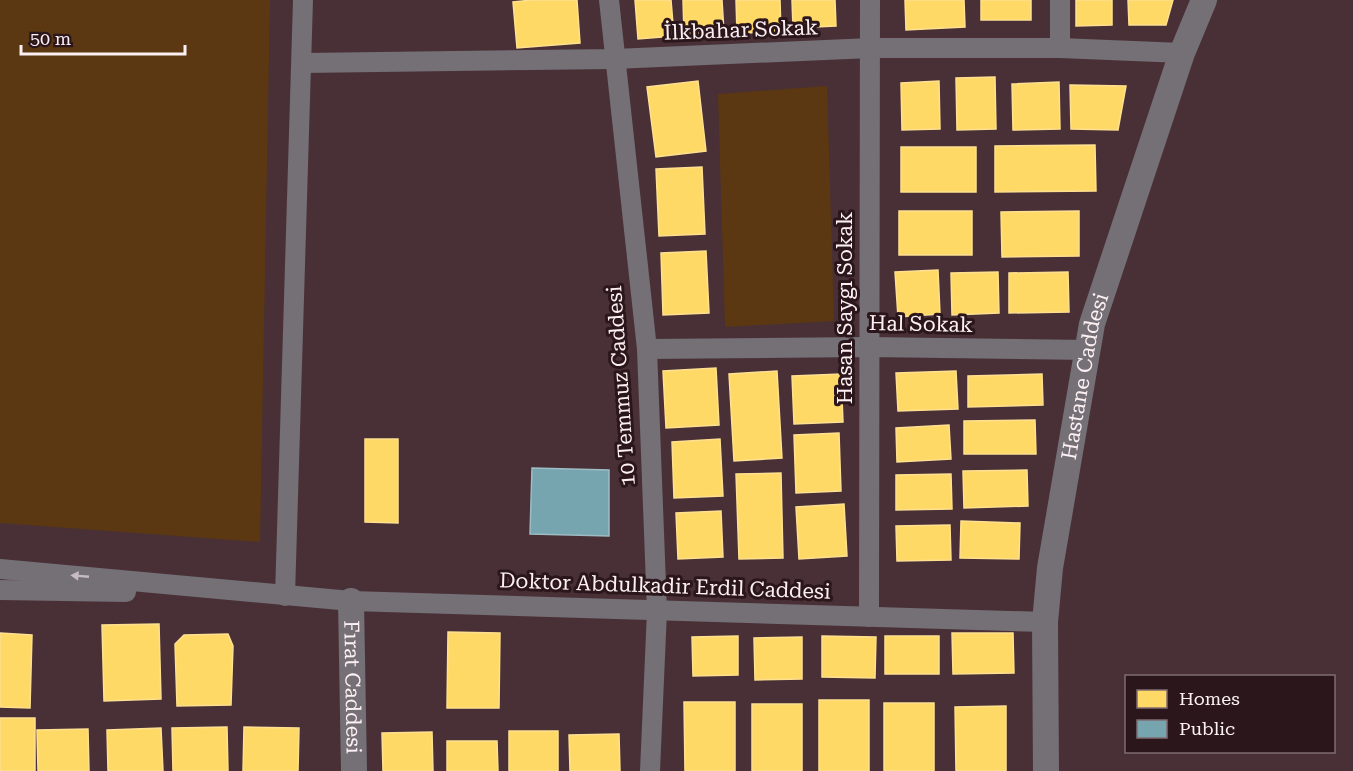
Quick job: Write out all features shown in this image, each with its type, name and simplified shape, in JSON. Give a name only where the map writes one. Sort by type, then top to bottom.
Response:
[{"type":"street","points":[[285,596],[303,63],[303,0]]},
{"type":"street","name":"10 Temmuz Caddesi","points":[[609,0],[647,349],[657,611],[650,771]]},
{"type":"street","name":"Hasan Saygı Sokak","points":[[868,617],[870,0]]},
{"type":"street","points":[[1060,0],[1060,48]]},
{"type":"street","name":"Hastane Caddesi","points":[[1046,771],[1045,622],[1050,568],[1092,324],[1182,53],[1204,0]]},
{"type":"street","name":"İlkbahar Sokak","points":[[303,63],[614,59],[871,48],[1060,48],[1182,53]]},
{"type":"street","name":"Hal Sokak","points":[[647,349],[869,346],[1088,350]]},
{"type":"street","name":"Doktor Abdulkadir Erdil Caddesi","points":[[0,568],[351,601],[1045,622]]},
{"type":"street","name":"Doktor Abdulkadir Erdil Caddesi","points":[[0,590],[285,596]]},
{"type":"street","name":"Fırat Caddesi","points":[[351,601],[354,771]]},
{"type":"shaded area","points":[[0,0],[270,0],[260,542],[0,523]]},
{"type":"shaded area","points":[[827,86],[834,321],[725,327],[718,94]]},
{"type":"building: Homes","points":[[577,0],[580,43],[517,48],[513,2]]},
{"type":"building: Homes","points":[[635,0],[671,0],[674,36],[638,39]]},
{"type":"building: Homes","points":[[683,0],[722,0],[724,32],[684,34]]},
{"type":"building: Homes","points":[[736,0],[780,0],[781,32],[737,33]]},
{"type":"building: Homes","points":[[792,0],[835,0],[836,26],[793,28]]},
{"type":"building: Homes","points":[[905,0],[964,0],[965,27],[906,30]]},
{"type":"building: Homes","points":[[981,0],[1031,0],[1031,20],[981,20]]},
{"type":"building: Homes","points":[[1076,0],[1112,0],[1112,25],[1076,26]]},
{"type":"building: Homes","points":[[1128,0],[1173,0],[1166,25],[1129,25]]},
{"type":"building: Homes","points":[[995,77],[996,129],[957,130],[956,78]]},
{"type":"building: Homes","points":[[698,81],[706,151],[656,157],[647,87]]},
{"type":"building: Homes","points":[[939,81],[940,129],[902,130],[901,83]]},
{"type":"building: Homes","points":[[1059,82],[1060,129],[1013,130],[1012,84]]},
{"type":"building: Homes","points":[[1070,85],[1126,86],[1118,130],[1071,129]]},
{"type":"building: Homes","points":[[1095,145],[1096,191],[995,192],[995,146]]},
{"type":"building: Homes","points":[[901,147],[976,147],[976,192],[901,192]]},
{"type":"building: Homes","points":[[702,167],[705,234],[659,236],[656,169]]},
{"type":"building: Homes","points":[[899,211],[972,211],[972,255],[899,255]]},
{"type":"building: Homes","points":[[1079,211],[1079,256],[1002,257],[1001,212]]},
{"type":"building: Homes","points":[[706,251],[709,313],[663,315],[661,253]]},
{"type":"building: Homes","points":[[938,270],[940,314],[898,317],[895,272]]},
{"type":"building: Homes","points":[[998,272],[999,313],[952,315],[951,273]]},
{"type":"building: Homes","points":[[1068,272],[1069,312],[1009,313],[1009,273]]},
{"type":"building: Homes","points":[[716,368],[719,425],[666,428],[663,371]]},
{"type":"building: Homes","points":[[777,371],[782,458],[734,461],[729,374]]},
{"type":"building: Homes","points":[[956,371],[958,409],[898,411],[896,373]]},
{"type":"building: Homes","points":[[841,374],[843,422],[794,424],[792,376]]},
{"type":"building: Homes","points":[[1042,374],[1043,405],[968,407],[968,376]]},
{"type":"building: Homes","points":[[1035,420],[1036,454],[964,454],[964,421]]},
{"type":"building: Homes","points":[[949,425],[951,459],[897,462],[896,428]]},
{"type":"building: Homes","points":[[839,433],[841,491],[796,493],[794,435]]},
{"type":"building: Homes","points":[[365,439],[398,439],[398,523],[365,522]]},
{"type":"building: Homes","points":[[720,439],[723,496],[674,498],[672,442]]},
{"type":"building: Homes","points":[[1027,470],[1028,506],[964,508],[963,471]]},
{"type":"building: Homes","points":[[781,473],[783,558],[739,559],[736,474]]},
{"type":"building: Homes","points":[[951,474],[952,509],[896,510],[896,475]]},
{"type":"building: Homes","points":[[844,504],[847,556],[799,559],[796,507]]},
{"type":"building: Homes","points":[[721,511],[723,557],[678,559],[676,513]]},
{"type":"building: Homes","points":[[961,521],[1020,523],[1019,559],[960,558]]},
{"type":"building: Homes","points":[[950,525],[951,560],[897,561],[896,526]]},
{"type":"building: Homes","points":[[159,624],[161,699],[104,701],[102,625]]},
{"type":"building: Homes","points":[[448,632],[500,633],[499,708],[447,708]]},
{"type":"building: Homes","points":[[0,633],[32,635],[30,708],[0,707]]},
{"type":"building: Homes","points":[[952,633],[1013,633],[1014,673],[953,674]]},
{"type":"building: Homes","points":[[228,634],[233,646],[231,705],[177,706],[175,644],[184,635]]},
{"type":"building: Homes","points":[[738,636],[738,675],[693,676],[692,637]]},
{"type":"building: Homes","points":[[822,636],[876,637],[875,678],[822,677]]},
{"type":"building: Homes","points":[[885,636],[939,636],[939,674],[885,674]]},
{"type":"building: Homes","points":[[802,637],[802,679],[755,680],[754,638]]},
{"type":"building: Homes","points":[[819,700],[869,700],[869,771],[819,771]]},
{"type":"building: Homes","points":[[684,702],[735,702],[735,771],[685,771]]},
{"type":"building: Homes","points":[[884,703],[934,703],[934,771],[884,771]]},
{"type":"building: Homes","points":[[752,704],[802,704],[802,771],[752,771]]},
{"type":"building: Homes","points":[[1006,706],[1006,771],[956,771],[955,707]]},
{"type":"building: Homes","points":[[0,718],[35,718],[35,771],[0,771]]},
{"type":"building: Homes","points":[[227,727],[228,771],[173,771],[172,728]]},
{"type":"building: Homes","points":[[244,727],[299,728],[298,771],[243,771]]},
{"type":"building: Homes","points":[[161,728],[163,771],[108,771],[107,730]]},
{"type":"building: Homes","points":[[88,729],[89,771],[38,771],[37,730]]},
{"type":"building: Homes","points":[[509,731],[558,731],[558,771],[509,771]]},
{"type":"building: Homes","points":[[432,732],[433,771],[383,771],[382,733]]},
{"type":"building: Homes","points":[[619,734],[620,771],[570,771],[569,735]]},
{"type":"building: Homes","points":[[447,741],[497,741],[498,771],[447,771]]},
{"type":"building: Public","points":[[532,468],[609,470],[609,536],[530,534]]}]
